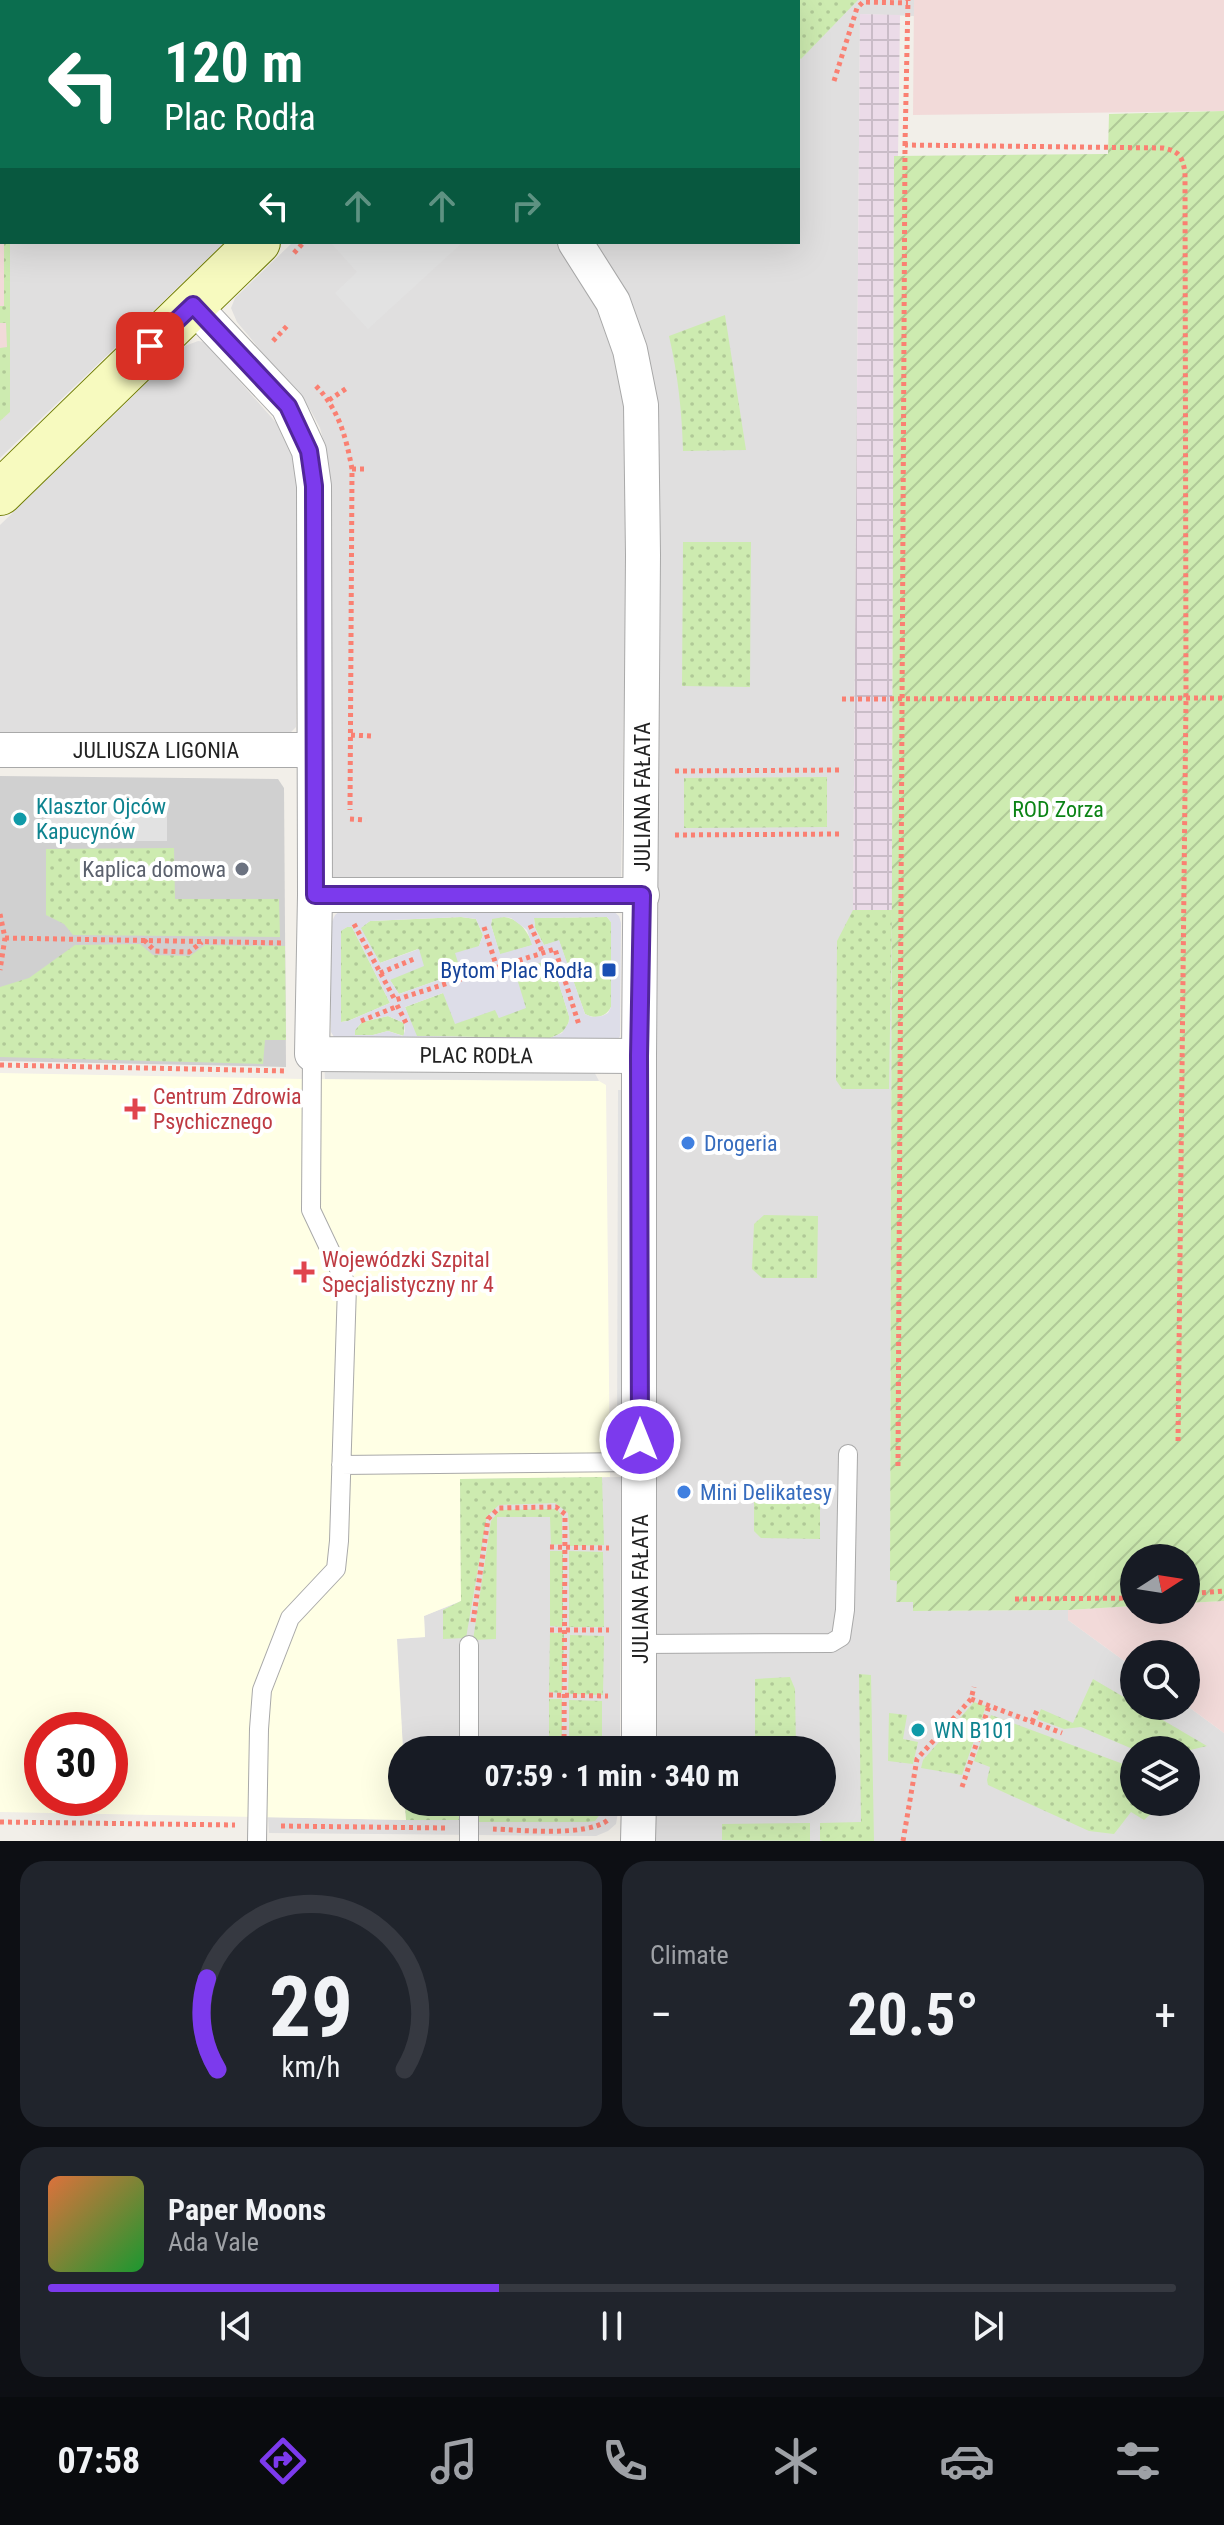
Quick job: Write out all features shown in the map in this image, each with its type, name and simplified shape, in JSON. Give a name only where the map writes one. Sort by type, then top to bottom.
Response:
[{"type":"main road","points":[[0,493],[256,244]]},
{"type":"street","name":"JULIANA FAŁATA","points":[[576,244],[613,302],[630,350],[641,405],[640,1462],[626,1637],[637,1736]]},
{"type":"street","points":[[193,305],[288,406],[309,451],[314,486],[315,895],[312,1063]]},
{"type":"street","name":"JULIUSZA LIGONIA","points":[[0,750],[313,750]]},
{"type":"street","points":[[315,895],[642,895]]},
{"type":"street","name":"PLAC RODŁA","points":[[312,1063],[639,1056]]},
{"type":"street","points":[[629,1816],[638,1841]]},
{"type":"lane","points":[[258,1833],[262,1690],[290,1618],[336,1569],[347,1286],[311,1210],[312,1063]]},
{"type":"lane","points":[[626,1637],[831,1643],[841,1637],[845,1610],[848,1454]]},
{"type":"lane","points":[[341,1465],[640,1462]]},
{"type":"lane","points":[[469,1645],[469,1736]]},
{"type":"path","points":[[834,81],[857,8],[863,2],[908,2],[898,1466]]},
{"type":"path","points":[[905,145],[1163,148],[1174,150],[1183,158],[1186,698],[1178,1444]]},
{"type":"path","points":[[273,341],[287,326]]},
{"type":"path","points":[[329,400],[347,388]]},
{"type":"path","points":[[352,469],[368,469]]},
{"type":"path","points":[[842,699],[1224,698]]},
{"type":"path","points":[[351,735],[372,736]]},
{"type":"path","points":[[675,771],[841,770]]},
{"type":"path","points":[[350,819],[366,820]]},
{"type":"path","points":[[675,835],[840,834]]},
{"type":"path","points":[[0,914],[5,938],[0,970]]},
{"type":"path","points":[[349,915],[395,1000],[555,949],[580,1028]]},
{"type":"path","points":[[480,915],[497,968]]},
{"type":"path","points":[[529,915],[530,926],[543,953]]},
{"type":"path","points":[[5,938],[290,943]]},
{"type":"path","points":[[144,940],[155,951],[189,952],[203,941]]},
{"type":"path","points":[[380,973],[414,959]]},
{"type":"path","points":[[348,1026],[398,1006]]},
{"type":"path","points":[[0,1065],[312,1063]]},
{"type":"path","points":[[469,1645],[488,1519],[499,1508],[556,1507],[565,1514],[564,1736]]},
{"type":"path","points":[[550,1547],[612,1548]]},
{"type":"path","points":[[1200,1593],[1224,1591]]},
{"type":"path","points":[[1015,1599],[1120,1598]]},
{"type":"path","points":[[550,1630],[626,1637]]},
{"type":"path","points":[[903,1841],[917,1759],[971,1699],[974,1687]]},
{"type":"path","points":[[549,1695],[613,1696]]},
{"type":"path","points":[[971,1699],[1062,1733]]},
{"type":"path","points":[[962,1787],[989,1706]]},
{"type":"path","points":[[1032,1722],[1038,1708]]},
{"type":"path","points":[[0,1822],[258,1833],[580,1834],[597,1828],[615,1816]]},
{"type":"shaded area","points":[[800,0],[914,0],[914,16],[860,14],[853,910],[892,910],[890,1580],[897,1581],[913,1602],[913,1611],[1068,1610],[1068,1620],[1120,1658],[1120,1720],[1200,1720],[1200,1715],[1224,1733],[1224,1841],[654,1841],[653,1816],[836,1816],[836,1736],[653,1736],[658,836],[626,294],[597,244],[800,244]]},
{"type":"shaded area","points":[[914,0],[1224,0],[1224,111],[913,115]]},
{"type":"shaded area","points":[[860,14],[900,15],[898,156],[894,157],[892,910],[853,910]]},
{"type":"shaded area","points":[[0,244],[223,244],[0,458]]},
{"type":"shaded area","points":[[0,244],[9,244],[10,412],[0,421]]},
{"type":"shaded area","points":[[291,244],[558,244],[571,259],[597,299],[617,357],[629,412],[621,880],[330,880],[328,458],[320,428],[311,411],[237,322],[231,308],[235,298]]},
{"type":"shaded area","points":[[332,244],[461,244],[368,329],[335,293],[357,272]]},
{"type":"shaded area","points":[[205,342],[279,426],[290,444],[299,479],[296,727],[283,735],[0,735],[0,525],[185,346]]},
{"type":"shaded area","points":[[0,776],[278,779],[284,788],[286,1067],[0,1061]]},
{"type":"shaded area","points":[[167,799],[167,841],[46,841],[46,802]]},
{"type":"shaded area","points":[[612,910],[621,923],[620,1036],[616,1044],[334,1037],[331,1032],[331,924],[340,911]],"holes":[[[461,917],[476,919],[483,935],[479,946],[455,953],[461,972],[399,994],[390,980],[424,966],[419,949],[380,963],[361,928],[370,921]],[[607,917],[611,922],[611,1007],[608,1013],[592,1017],[585,1014],[559,940],[544,945],[535,928],[534,918]],[[511,918],[527,930],[532,945],[500,954],[492,919]],[[352,927],[390,1003],[341,1022],[341,931]],[[551,959],[569,1022],[562,1033],[550,1038],[417,1036],[405,1007],[443,993],[455,1024],[495,1010],[499,1018],[526,1008],[515,972]],[[388,1016],[404,1023],[405,1031],[403,1036],[388,1031],[355,1035],[362,1022]]]},
{"type":"shaded area","points":[[324,1061],[590,1064],[599,1081],[325,1079]]},
{"type":"shaded area","name":"Wojewódzki Szpital Specjalistyczny nr 4","points":[[0,1073],[599,1081],[606,1085],[610,1477],[460,1479],[461,1601],[424,1616],[425,1637],[397,1639],[402,1736],[388,1736],[388,1816],[406,1816],[406,1820],[128,1815],[128,1712],[24,1712],[24,1812],[0,1812]]},
{"type":"shaded area","points":[[618,1090],[629,1090],[628,1454],[617,1454]]},
{"type":"shaded area","points":[[621,1477],[620,1736],[402,1736],[396,1639],[425,1637],[424,1616],[461,1601],[460,1479]]},
{"type":"shaded area","points":[[1224,1601],[1224,1733],[1200,1715],[1200,1640],[1120,1640],[1120,1658],[1068,1620],[1068,1610],[1120,1607],[1120,1624],[1200,1624],[1200,1602]]},
{"type":"shaded area","points":[[406,1816],[617,1816],[616,1824],[596,1836],[269,1833],[268,1817],[406,1820]]},
{"type":"green space","points":[[800,0],[858,0],[801,59]]},
{"type":"green space","name":"ROD Zorza","points":[[1224,111],[1224,1601],[1200,1602],[1200,1544],[1120,1544],[1120,1607],[913,1611],[913,1602],[896,1602],[897,1581],[890,1580],[894,156],[1108,154],[1109,114]]},
{"type":"green space","points":[[4,244],[10,244],[10,412],[0,421],[0,348],[7,347],[6,323],[0,323],[0,306],[4,306]]},
{"type":"green space","points":[[725,315],[746,450],[683,451],[679,394],[669,336]]},
{"type":"green space","points":[[683,542],[751,542],[750,687],[682,686]]},
{"type":"green space","points":[[827,777],[827,827],[684,828],[684,778]]},
{"type":"green space","points":[[174,848],[175,899],[279,899],[280,937],[73,935],[64,924],[46,915],[46,849]]},
{"type":"green space","points":[[853,910],[892,910],[889,1089],[842,1089],[836,1080],[837,941]]},
{"type":"green space","points":[[504,917],[522,926],[533,945],[500,955],[491,925],[492,918]]},
{"type":"green space","points":[[607,917],[611,922],[611,1007],[603,1015],[592,1017],[585,1014],[559,941],[544,945],[535,928],[534,918]]},
{"type":"green space","points":[[476,919],[483,935],[461,972],[399,994],[390,980],[418,949],[380,963],[360,928],[370,921]]},
{"type":"green space","points":[[352,927],[390,1003],[341,1022],[341,930]]},
{"type":"green space","points":[[140,944],[153,955],[190,956],[205,945],[285,946],[286,1040],[265,1040],[263,1064],[0,1057],[0,987],[29,978],[75,945]]},
{"type":"green space","points":[[551,958],[569,1016],[566,1028],[558,1035],[550,1038],[416,1036],[405,1007],[443,993],[496,1009],[499,1018],[515,972]]},
{"type":"green space","points":[[388,1016],[404,1023],[404,1036],[388,1031],[355,1035],[362,1022]]},
{"type":"green space","points":[[764,1215],[818,1216],[817,1278],[762,1278],[752,1269],[754,1224]]},
{"type":"green space","points":[[602,1477],[604,1545],[570,1546],[568,1513],[555,1503],[499,1505],[487,1516],[466,1638],[443,1639],[443,1610],[461,1601],[460,1479]]},
{"type":"green space","points":[[762,1485],[820,1486],[820,1539],[761,1538],[754,1531],[754,1494]]},
{"type":"green space","points":[[557,1509],[562,1516],[562,1544],[551,1545],[550,1517],[497,1517],[496,1639],[473,1640],[491,1521],[500,1510]]},
{"type":"green space","points":[[550,1551],[563,1551],[563,1627],[550,1626]]},
{"type":"green space","points":[[569,1551],[603,1552],[604,1627],[569,1627]]},
{"type":"green space","points":[[550,1633],[564,1633],[562,1693],[549,1692]]},
{"type":"green space","points":[[570,1635],[604,1636],[603,1695],[568,1694]]},
{"type":"green space","points":[[859,1674],[871,1675],[874,1841],[823,1841],[820,1840],[820,1823],[861,1822]]},
{"type":"green space","points":[[790,1677],[795,1689],[796,1736],[755,1736],[755,1679]]},
{"type":"green space","points":[[1093,1679],[1120,1695],[1120,1720],[1163,1720],[1190,1736],[1120,1736],[1120,1744],[1081,1727],[1064,1729],[1037,1719],[1041,1709],[1073,1723]]},
{"type":"green space","points":[[549,1699],[562,1699],[562,1736],[549,1736]]},
{"type":"green space","points":[[569,1700],[602,1701],[602,1736],[569,1736]]},
{"type":"green space","points":[[974,1702],[986,1706],[962,1775],[921,1768],[923,1760]]},
{"type":"green space","points":[[889,1713],[907,1715],[903,1739],[918,1742],[913,1764],[888,1761]]},
{"type":"green space","points":[[991,1715],[1120,1763],[1120,1816],[1128,1816],[1114,1834],[1089,1831],[988,1785],[990,1767],[974,1761]]},
{"type":"green space","points":[[406,1816],[462,1816],[462,1820],[406,1820]]},
{"type":"green space","points":[[478,1816],[599,1816],[595,1821],[587,1822],[479,1822]]},
{"type":"green space","points":[[810,1823],[810,1841],[722,1840],[722,1824]]},
{"type":"place","name":"Klasztor Ojców Kapucynów","points":[[20,819]]},
{"type":"place","name":"Kaplica domowa","points":[[242,869]]},
{"type":"place","name":"Bytom Plac Rodła","points":[[609,970]]},
{"type":"place","name":"Centrum Zdrowia Psychicznego","points":[[135,1109]]},
{"type":"place","name":"Drogeria","points":[[688,1143]]},
{"type":"place","name":"Wojewódzki Szpital Specjalistyczny nr 4","points":[[304,1272]]},
{"type":"place","name":"Mini Delikatesy","points":[[684,1492]]},
{"type":"place","name":"WN B101","points":[[918,1730]]},
{"type":"route","points":[[150,346],[193,305],[288,406],[309,451],[314,486],[315,895],[642,895],[639,1056],[640,1440]]}]
